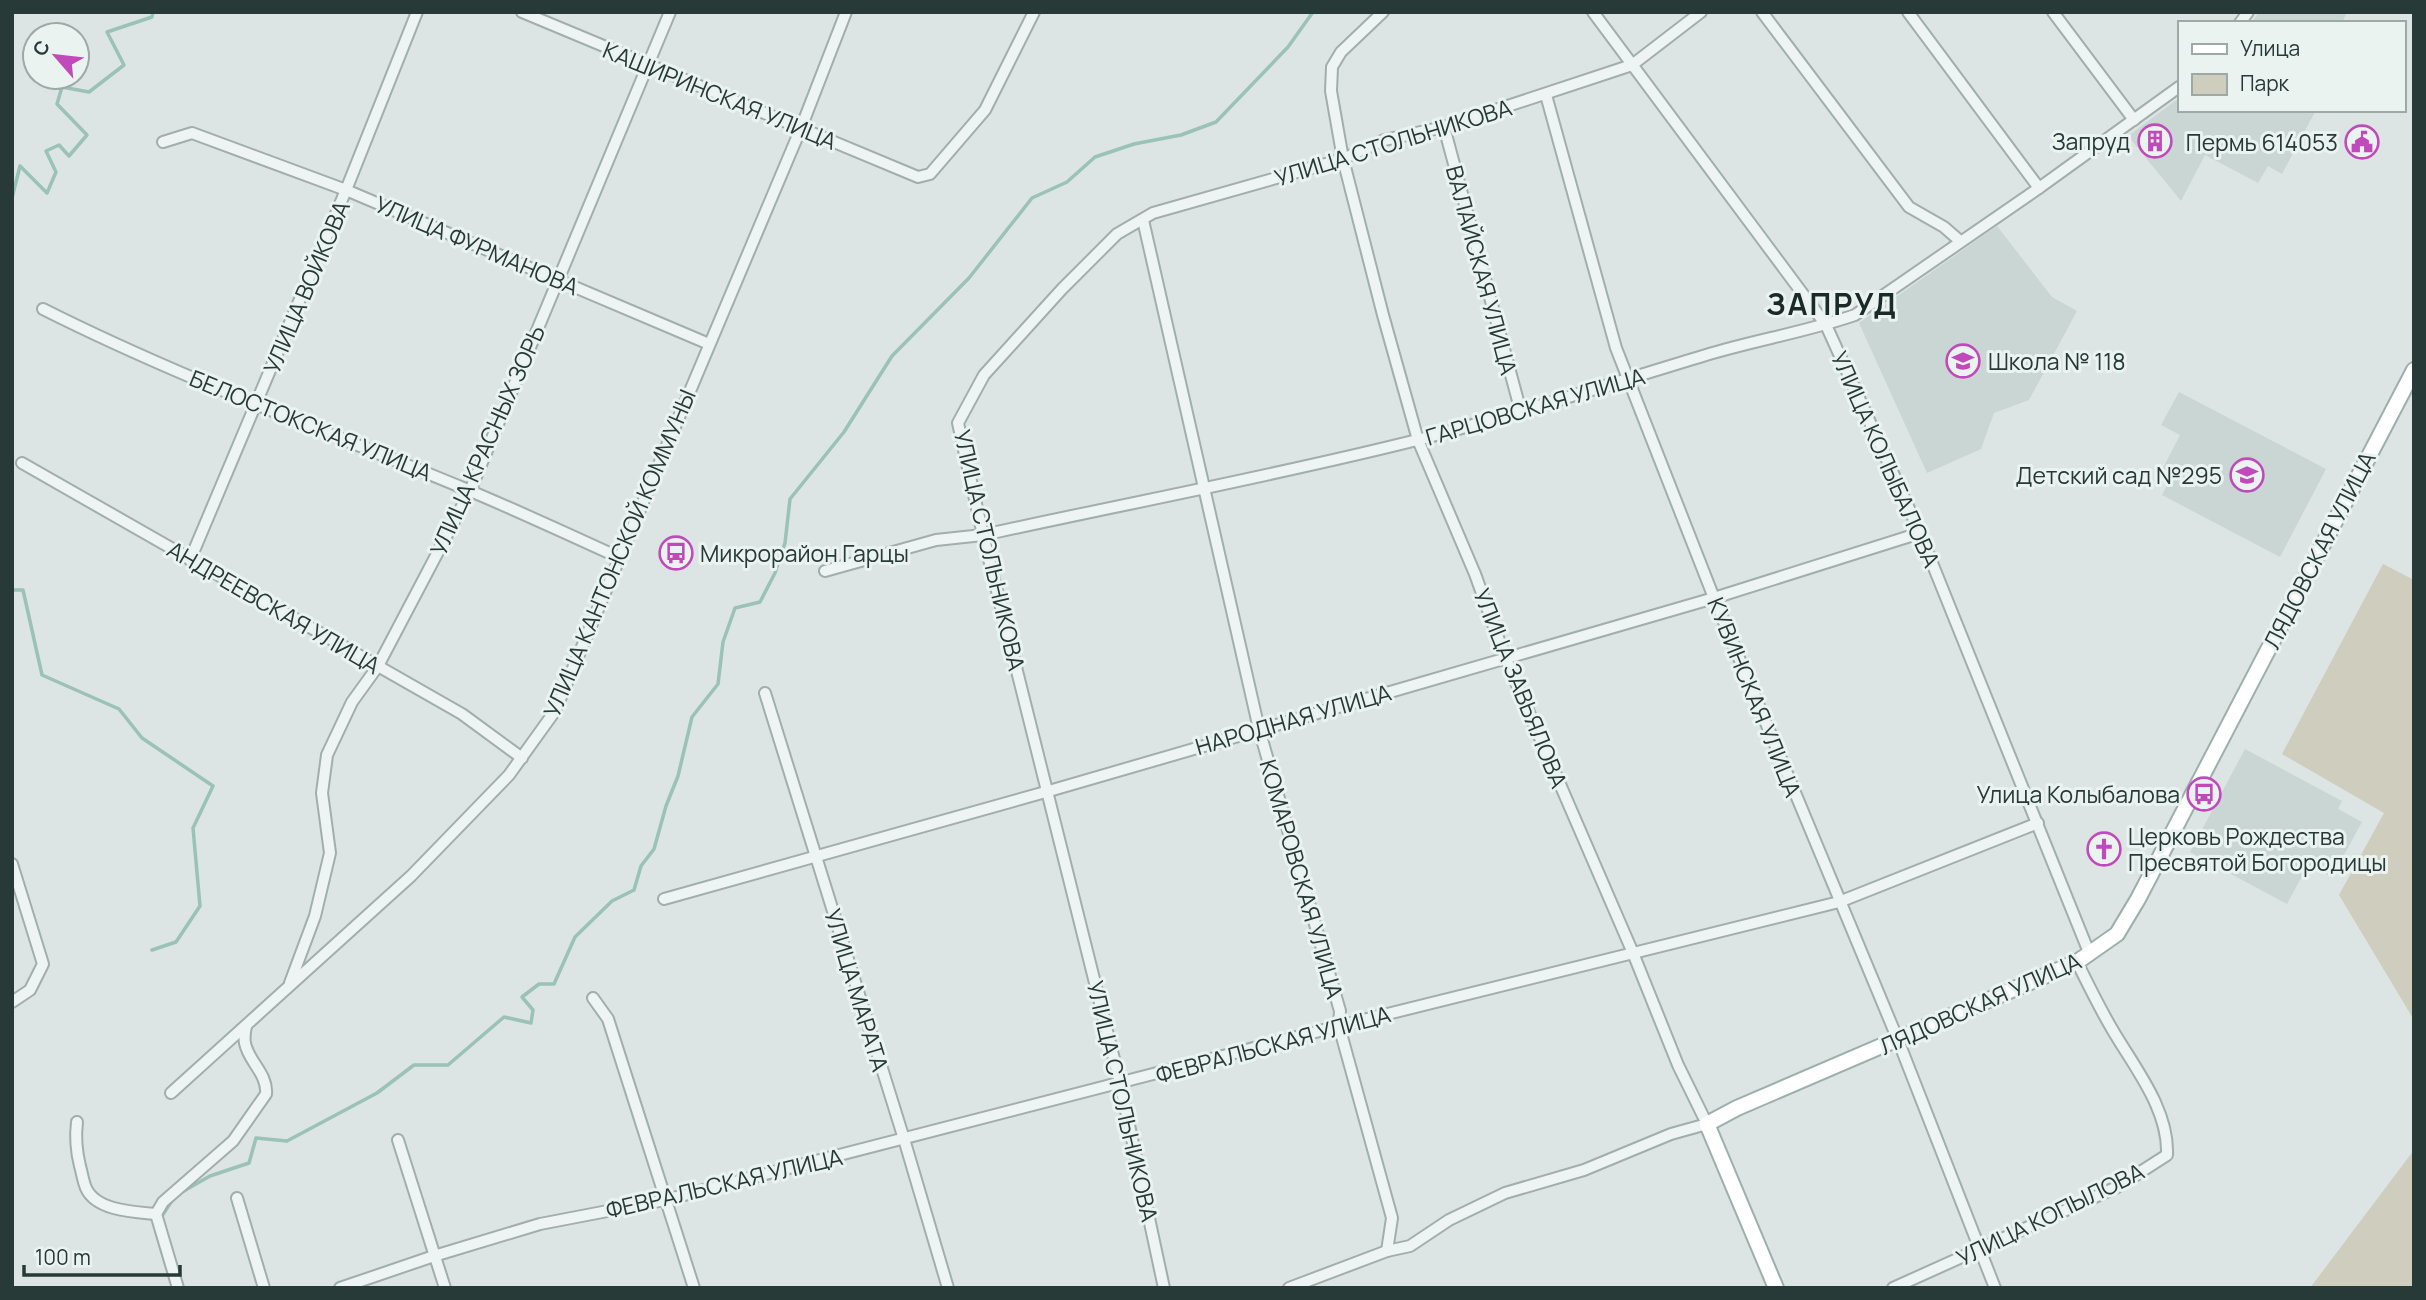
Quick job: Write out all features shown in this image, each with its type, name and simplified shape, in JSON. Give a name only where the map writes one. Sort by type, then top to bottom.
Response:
[{"type":"main road","name":"ЛЯДОВСКАЯ УЛИЦА","points":[[1707,1124],[1737,1108],[2083,958],[2117,934],[2138,899],[2414,370]]},
{"type":"main road","name":"УЛИЦА ЗАВЬЯЛОВА","points":[[1707,1124],[1776,1288]]},
{"type":"street","name":"УЛИЦА ВОЙКОВА","points":[[190,560],[346,190],[417,12]]},
{"type":"street","name":"КАШИРИНСКАЯ УЛИЦА","points":[[522,12],[918,177],[930,174],[985,110],[1034,12]]},
{"type":"street","name":"УЛИЦА КРАСНЫХ ЗОРЬ","points":[[289,985],[315,916],[330,853],[322,793],[327,755],[352,702],[378,666],[470,491],[670,12]]},
{"type":"street","name":"УЛИЦА КАНТОНСКОЙ КОММУНЫ","points":[[171,1093],[411,876],[509,775],[555,711],[801,128],[846,12]]},
{"type":"street","name":"УЛИЦА ЗАВЬЯЛОВА","points":[[1383,12],[1341,52],[1332,68],[1331,91],[1343,159],[1418,439],[1475,574],[1505,657],[1633,953],[1678,1065],[1707,1124]]},
{"type":"street","name":"УЛИЦА КОЛЫБАЛОВА","points":[[1593,12],[1826,325],[1920,533],[2038,823],[2083,958],[2110,1026],[2155,1102],[2167,1136],[2167,1155]]},
{"type":"street","name":"УЛИЦА СТОЛЬНИКОВА","points":[[1164,1288],[1120,1083],[983,535],[958,423],[984,375],[1062,289],[1117,234],[1153,214],[1343,159],[1384,140],[1444,127],[1632,65],[1701,12]]},
{"type":"street","points":[[1762,12],[1909,207],[1944,227],[1960,241]]},
{"type":"street","points":[[1908,12],[2039,188]]},
{"type":"street","points":[[2053,12],[2134,120]]},
{"type":"street","name":"ГАРЦОВСКАЯ УЛИЦА","points":[[825,571],[936,540],[983,535],[1315,465],[1521,412],[1710,354],[1826,325],[1855,315],[2178,88]]},
{"type":"street","name":"КУВИНСКАЯ УЛИЦА","points":[[1546,95],[1616,348],[1714,598],[1898,1040],[1996,1288]]},
{"type":"street","name":"ВАЛАЙСКАЯ УЛИЦА","points":[[1444,127],[1521,412]]},
{"type":"street","name":"УЛИЦА ФУРМАНОВА","points":[[163,142],[192,133],[346,190],[709,344]]},
{"type":"street","name":"КОМАРОВСКАЯ УЛИЦА","points":[[1143,220],[1259,729],[1340,1011],[1339,1026],[1392,1218],[1387,1251]]},
{"type":"street","name":"БЕЛОСТОКСКАЯ УЛИЦА","points":[[43,309],[94,335],[470,491],[618,557]]},
{"type":"street","name":"АНДРЕЕВСКАЯ УЛИЦА","points":[[22,463],[462,714],[522,758]]},
{"type":"street","name":"НАРОДНАЯ УЛИЦА","points":[[664,899],[1049,791],[1714,598],[1920,533]]},
{"type":"street","name":"УЛИЦА МАРАТА","points":[[765,693],[904,1139],[947,1288]]},
{"type":"street","name":"ФЕВРАЛЬСКАЯ УЛИЦА","points":[[340,1288],[540,1224],[665,1200],[1339,1026],[1839,902],[2038,823]]},
{"type":"street","points":[[12,864],[43,964],[30,990],[12,1002]]},
{"type":"street","points":[[593,998],[608,1019],[694,1288]]},
{"type":"street","points":[[178,1288],[156,1214],[163,1202],[233,1141],[266,1094],[267,1087],[245,1043],[246,1026]]},
{"type":"street","points":[[77,1122],[76,1150],[87,1191],[101,1203],[130,1211],[156,1214]]},
{"type":"street","name":"ЛЯДОВСКАЯ УЛИЦА","points":[[1289,1288],[1387,1251],[1410,1247],[1449,1220],[1505,1194],[1584,1171],[1671,1134],[1707,1124]]},
{"type":"street","points":[[398,1140],[444,1288]]},
{"type":"street","name":"УЛИЦА КОПЫЛОВА","points":[[1893,1288],[2117,1187],[2167,1155]]},
{"type":"street","points":[[237,1198],[264,1288]]},
{"type":"shaded area","points":[[2259,12],[2347,12],[2343,21],[2252,21]]},
{"type":"shaded area","points":[[2178,99],[2178,112],[2315,112],[2282,174],[2268,166],[2258,183],[2205,155],[2181,201],[2128,136]]},
{"type":"shaded area","name":"Школа № 118","points":[[1997,226],[2052,297],[2077,311],[2029,400],[1994,413],[1981,449],[1927,473],[1859,323]]},
{"type":"shaded area","name":"Детский сад №295","points":[[2179,392],[2326,469],[2280,557],[2162,495],[2172,475],[2162,470],[2180,435],[2161,425]]},
{"type":"shaded area","points":[[2245,749],[2342,801],[2338,809],[2362,822],[2332,877],[2308,865],[2287,904],[2190,852]]},
{"type":"green space","points":[[2383,564],[2414,580],[2414,1020],[2339,895],[2384,813],[2282,754]]},
{"type":"green space","points":[[2414,1150],[2414,1288],[2310,1288]]},
{"type":"waterway","points":[[12,198],[20,166],[47,193],[56,172],[46,151],[59,145],[69,156],[87,135],[57,104],[62,87],[89,92],[124,65],[107,32],[152,17],[153,12]]},
{"type":"waterway","points":[[182,1192],[210,1176],[249,1163],[256,1138],[287,1141],[377,1093],[414,1065],[448,1065],[504,1017],[531,1023],[533,1010],[522,997],[539,984],[554,984],[575,937],[612,901],[634,890],[641,866],[654,849],[678,776],[692,717],[718,684],[723,642],[735,608],[760,602],[775,573],[785,543],[790,499],[844,432],[892,356],[969,278],[1032,198],[1067,182],[1095,157],[1134,144],[1181,135],[1216,122],[1288,47],[1313,12]]},
{"type":"waterway","points":[[12,590],[23,590],[42,675],[119,709],[142,738],[213,786],[193,828],[200,906],[176,942],[152,950]]},
{"type":"waterway","points":[[160,1219],[173,1199]]},
{"type":"waterway","points":[[156,1232],[173,1288]]},
{"type":"place","name":"Запруд","points":[[2155,141]]},
{"type":"place","name":"Пермь 614053","points":[[2362,142]]},
{"type":"place","name":"Школа № 118","points":[[1963,361]]},
{"type":"place","name":"Детский сад №295","points":[[2247,475]]},
{"type":"place","name":"Микрорайон Гарцы","points":[[676,553]]},
{"type":"place","name":"Улица Колыбалова","points":[[2204,794]]},
{"type":"place","name":"Церковь Рождества Пресвятой Богородицы","points":[[2104,849]]},
{"type":"district","name":"ЗАПРУД","points":[[1832,303]]}]
